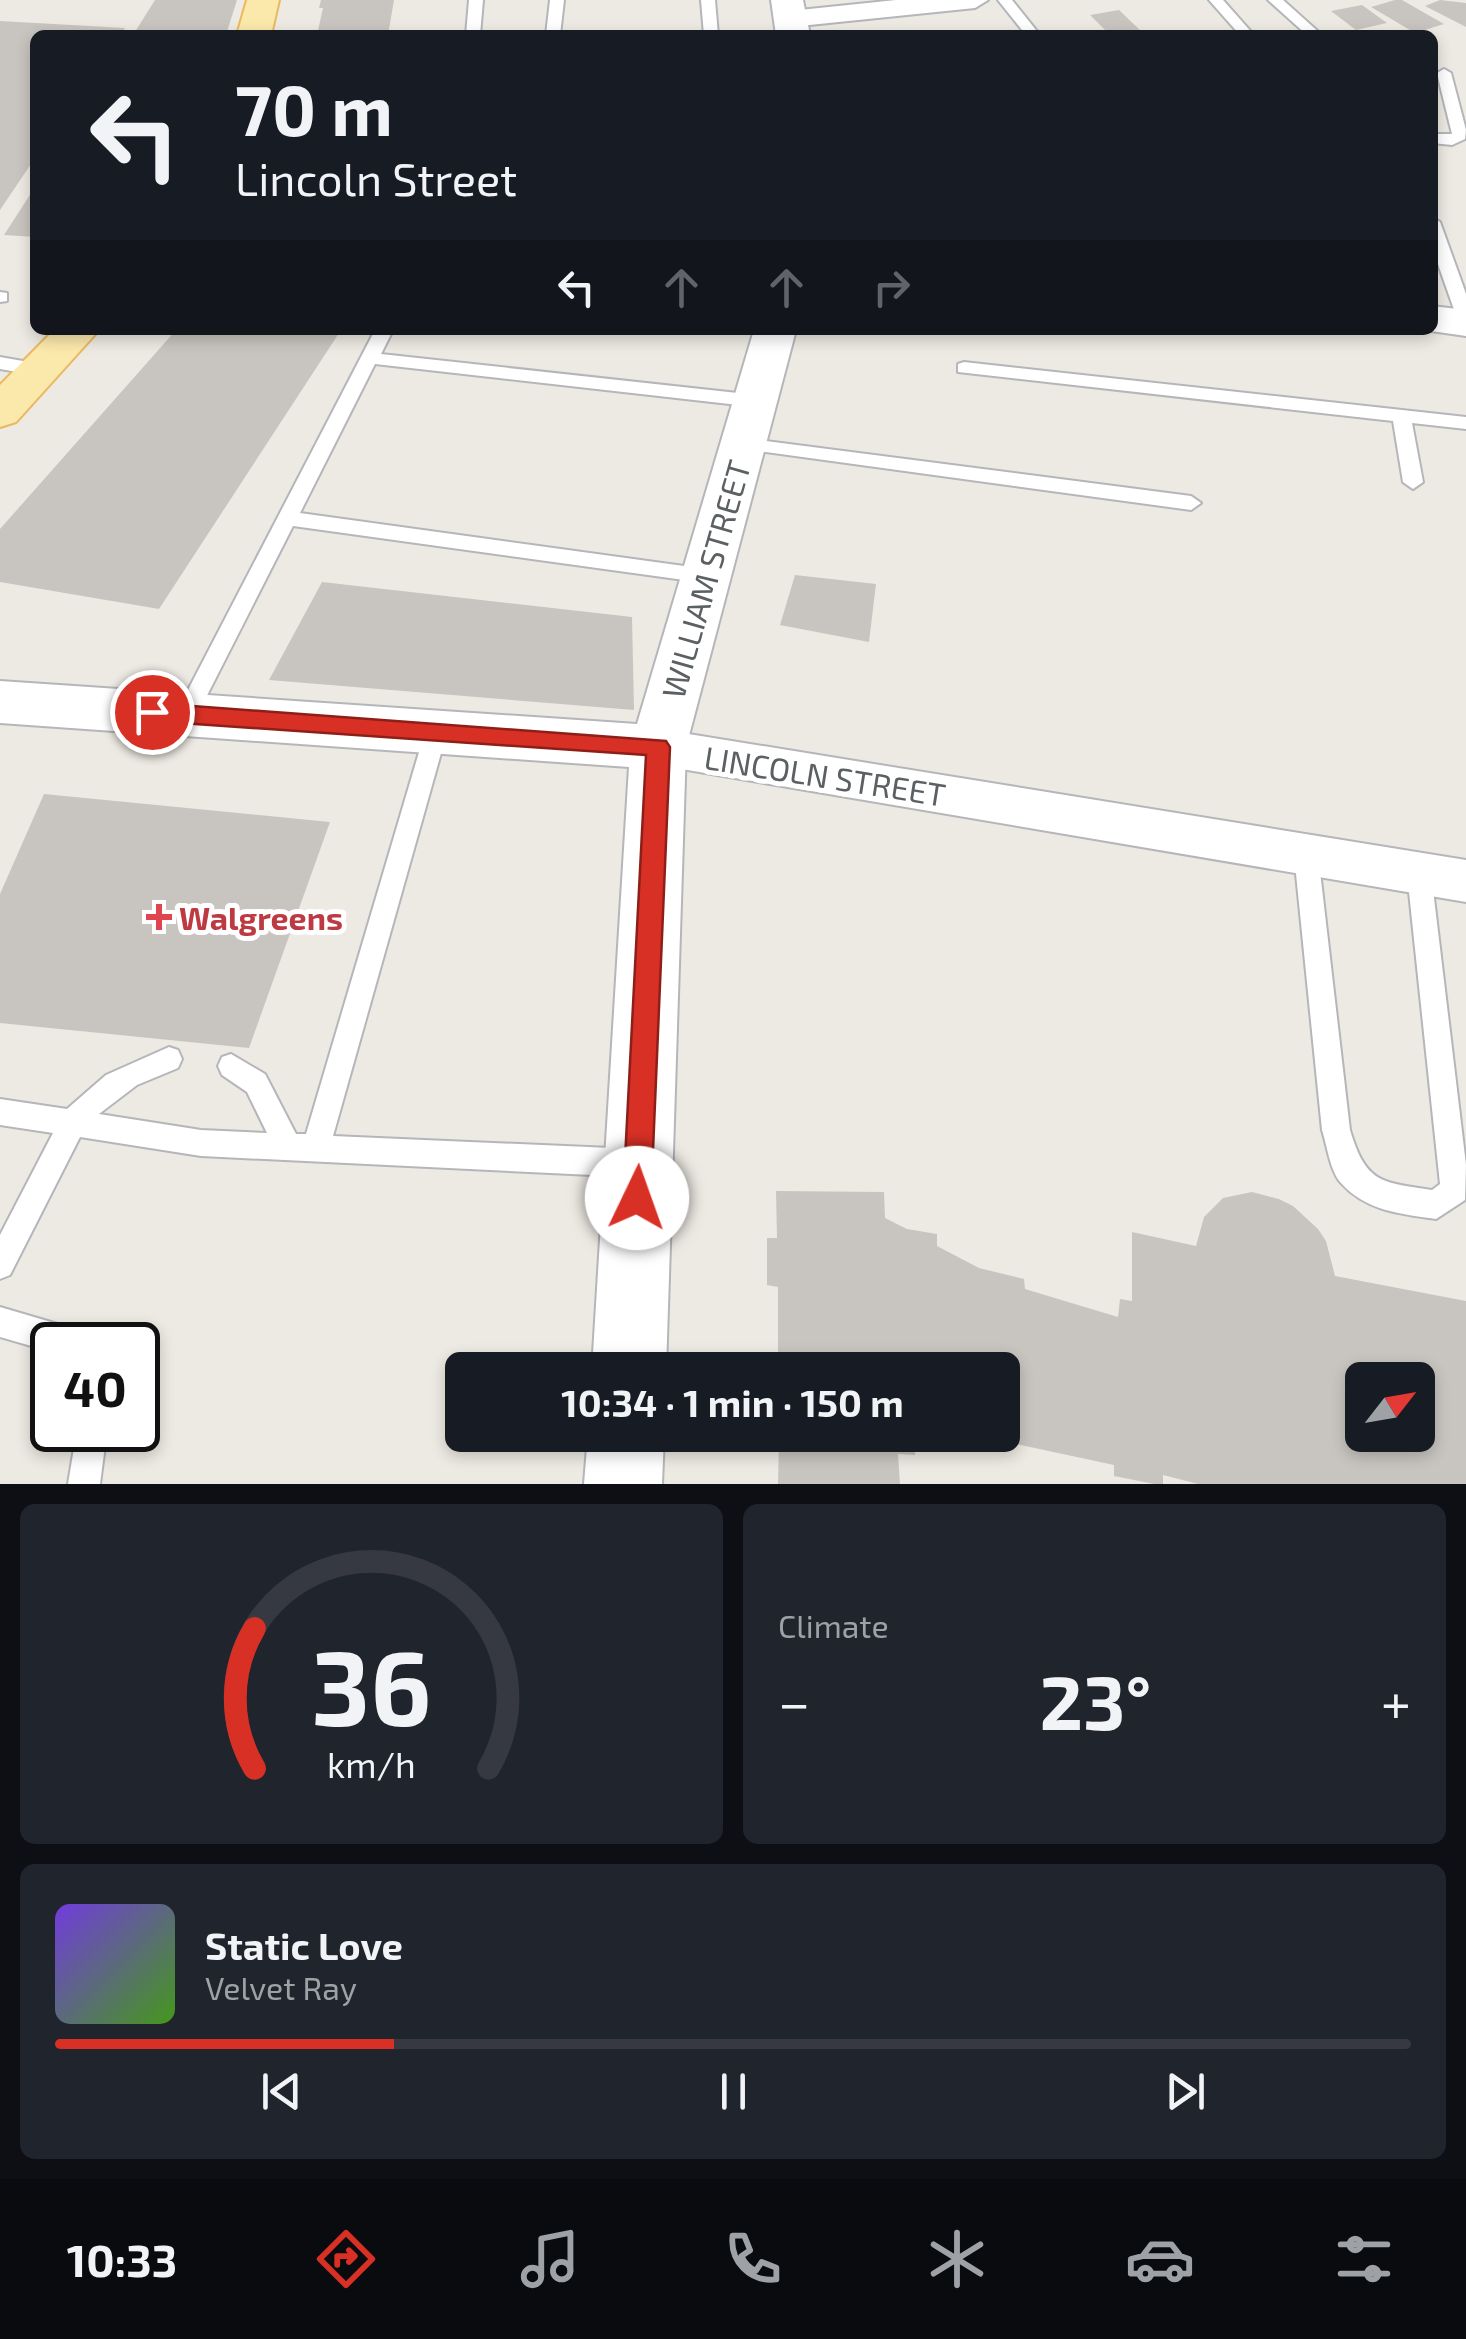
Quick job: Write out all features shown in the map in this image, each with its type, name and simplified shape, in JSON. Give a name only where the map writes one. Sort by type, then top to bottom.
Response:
[{"type":"main road","points":[[255,30],[263,0]]},
{"type":"main road","points":[[0,412],[20,366],[70,335]]},
{"type":"street","points":[[790,18],[975,0]]},
{"type":"street","points":[[1438,320],[1466,320]]},
{"type":"street","name":"WILLIAM STREET","points":[[629,1352],[658,747],[774,335]]},
{"type":"street","name":"LINCOLN STREET","points":[[5,711],[186,715],[658,747],[1466,881]]},
{"type":"street","points":[[623,1484],[625,1452]]},
{"type":"lane","points":[[473,30],[476,0]]},
{"type":"lane","points":[[554,30],[557,0]]},
{"type":"lane","points":[[708,0],[711,30]]},
{"type":"lane","points":[[1005,0],[1030,30]]},
{"type":"lane","points":[[1216,0],[1243,30]]},
{"type":"lane","points":[[1275,0],[1309,30]]},
{"type":"lane","points":[[1438,139],[1452,140],[1460,136],[1444,72]]},
{"type":"lane","points":[[1438,239],[1466,320]]},
{"type":"lane","points":[[186,715],[381,335]]},
{"type":"lane","points":[[369,358],[1191,503]]},
{"type":"lane","points":[[964,368],[1466,424]]},
{"type":"lane","points":[[1400,416],[1413,482]]},
{"type":"lane","points":[[288,518],[706,576]]},
{"type":"lane","points":[[301,1148],[436,732]]},
{"type":"lane","points":[[1306,854],[1336,1130],[1349,1172],[1384,1197],[1436,1205],[1455,1190],[1419,873]]},
{"type":"lane","points":[[0,1265],[73,1123],[105,1088],[130,1072],[169,1059]]},
{"type":"lane","points":[[232,1066],[256,1083],[301,1148]]},
{"type":"lane","points":[[0,1112],[202,1143],[638,1163]]},
{"type":"lane","points":[[0,1322],[30,1331]]},
{"type":"lane","points":[[84,1484],[89,1452]]},
{"type":"building","points":[[155,0],[237,0],[228,30],[136,30]]},
{"type":"building","points":[[321,0],[394,0],[389,30],[318,30],[323,8],[319,8]]},
{"type":"building","points":[[1402,0],[1444,24],[1410,30],[1371,7]]},
{"type":"building","points":[[1440,0],[1466,3],[1466,27],[1425,6]]},
{"type":"building","points":[[1362,5],[1387,23],[1356,30],[1331,11]]},
{"type":"building","points":[[1119,10],[1140,30],[1105,30],[1090,15]]},
{"type":"building","points":[[0,21],[125,28],[30,30],[30,165],[0,210]]},
{"type":"building","points":[[30,195],[30,237],[4,235]]},
{"type":"building","points":[[172,335],[338,335],[159,609],[0,582],[0,529]]},
{"type":"building","points":[[795,575],[876,584],[869,642],[780,625]]},
{"type":"building","points":[[322,582],[632,617],[634,710],[269,680]]},
{"type":"building","points":[[44,794],[330,822],[249,1048],[0,1023],[0,894]]},
{"type":"building","points":[[776,1191],[884,1192],[885,1218],[907,1229],[937,1234],[937,1246],[979,1268],[1024,1279],[1025,1289],[1118,1317],[1120,1299],[1132,1301],[1132,1232],[1196,1246],[1204,1217],[1223,1198],[1252,1192],[1279,1199],[1318,1229],[1326,1241],[1335,1276],[1466,1301],[1466,1484],[1198,1484],[1163,1475],[1163,1484],[1154,1484],[1114,1476],[1114,1465],[1020,1445],[1020,1352],[778,1352],[778,1287],[767,1285],[767,1238],[777,1238]]},
{"type":"building","points":[[779,1452],[915,1452],[898,1454],[900,1484],[778,1484]]},
{"type":"place","name":"Walgreens","points":[[159,917]]},
{"type":"route","points":[[152,712],[658,747],[637,1198]]}]
